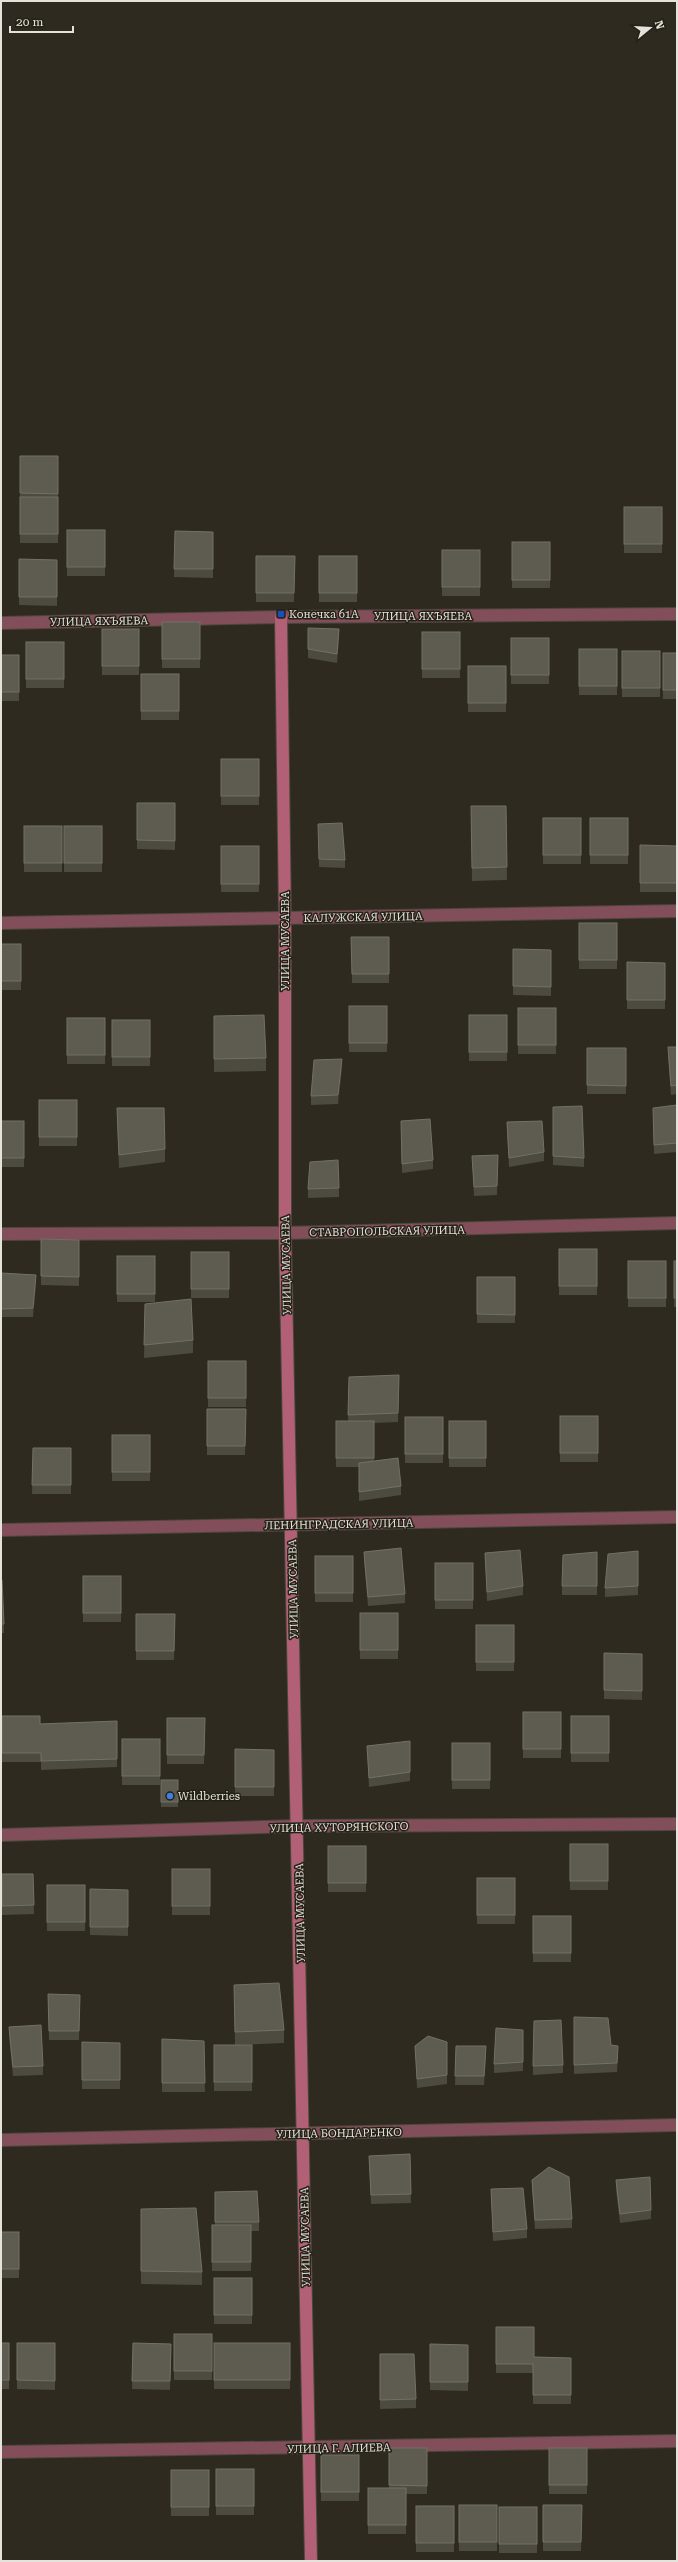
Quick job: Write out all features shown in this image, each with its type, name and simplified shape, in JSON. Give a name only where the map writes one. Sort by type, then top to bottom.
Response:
[{"type":"street","name":"УЛИЦА ЯХЪЯЕВА","points":[[1,623],[280,617],[677,614]]},
{"type":"street","name":"УЛИЦА МУСАЕВА","points":[[280,617],[285,918],[285,1233],[298,1826],[311,2561]]},
{"type":"street","name":"КАЛУЖСКАЯ УЛИЦА","points":[[1,924],[677,911]]},
{"type":"street","name":"СТАВРОПОЛЬСКАЯ УЛИЦА","points":[[1,1234],[285,1233],[677,1223]]},
{"type":"street","name":"ЛЕНИНГРАДСКАЯ УЛИЦА","points":[[1,1530],[677,1517]]},
{"type":"street","name":"УЛИЦА ХУТОРЯНСКОГО","points":[[1,1835],[298,1826],[677,1824]]},
{"type":"street","name":"УЛИЦА БОНДАРЕНКО","points":[[1,2140],[677,2125]]},
{"type":"street","name":"УЛИЦА Г. АЛИЕВА","points":[[1,2452],[677,2441]]},
{"type":"building","points":[[20,456],[58,456],[58,494],[20,493]]},
{"type":"building","points":[[20,497],[58,497],[58,534],[20,534]]},
{"type":"building","points":[[624,507],[662,507],[662,544],[624,544]]},
{"type":"building","points":[[67,530],[105,530],[105,567],[67,567]]},
{"type":"building","points":[[175,531],[213,532],[213,569],[174,569]]},
{"type":"building","points":[[512,542],[550,542],[550,580],[512,580]]},
{"type":"building","points":[[442,550],[480,550],[480,587],[442,587]]},
{"type":"building","points":[[256,556],[295,556],[294,593],[256,593]]},
{"type":"building","points":[[319,556],[357,556],[357,593],[319,593]]},
{"type":"building","points":[[19,559],[57,560],[57,597],[19,597]]},
{"type":"building","points":[[162,622],[200,622],[200,659],[162,659]]},
{"type":"building","points":[[308,628],[339,629],[337,654],[308,649]]},
{"type":"building","points":[[102,629],[139,629],[139,666],[102,666]]},
{"type":"building","points":[[422,632],[460,632],[460,669],[422,669]]},
{"type":"building","points":[[511,638],[549,638],[549,675],[511,675]]},
{"type":"building","points":[[26,642],[64,642],[64,679],[26,679]]},
{"type":"building","points":[[579,649],[617,649],[617,686],[579,686]]},
{"type":"building","points":[[622,651],[660,651],[660,688],[622,688]]},
{"type":"building","points":[[663,653],[677,653],[677,690],[663,690]]},
{"type":"building","points":[[1,655],[19,655],[19,692],[1,692]]},
{"type":"building","points":[[468,666],[506,666],[506,703],[468,703]]},
{"type":"building","points":[[141,674],[179,674],[179,711],[141,711]]},
{"type":"building","points":[[221,759],[259,759],[259,796],[221,796]]},
{"type":"building","points":[[137,803],[175,803],[175,841],[137,840]]},
{"type":"building","points":[[471,806],[506,806],[507,867],[472,868]]},
{"type":"building","points":[[543,818],[581,818],[581,855],[543,855]]},
{"type":"building","points":[[590,818],[628,818],[628,855],[590,855]]},
{"type":"building","points":[[342,823],[345,860],[319,859],[318,824]]},
{"type":"building","points":[[24,826],[62,826],[62,863],[24,863]]},
{"type":"building","points":[[64,826],[102,826],[102,863],[64,863]]},
{"type":"building","points":[[640,845],[677,846],[677,883],[640,883]]},
{"type":"building","points":[[221,846],[259,846],[259,884],[221,884]]},
{"type":"building","points":[[579,923],[617,923],[617,960],[579,960]]},
{"type":"building","points":[[351,937],[389,937],[389,974],[352,974]]},
{"type":"building","points":[[1,944],[21,944],[21,981],[1,981]]},
{"type":"building","points":[[513,949],[551,950],[551,987],[513,986]]},
{"type":"building","points":[[627,962],[665,963],[665,1000],[627,1000]]},
{"type":"building","points":[[349,1006],[387,1006],[387,1043],[349,1043]]},
{"type":"building","points":[[518,1008],[556,1008],[556,1045],[518,1045]]},
{"type":"building","points":[[264,1015],[266,1058],[214,1059],[214,1016]]},
{"type":"building","points":[[469,1015],[507,1015],[507,1052],[469,1052]]},
{"type":"building","points":[[67,1018],[105,1018],[105,1055],[67,1055]]},
{"type":"building","points":[[112,1020],[150,1020],[150,1057],[112,1057]]},
{"type":"building","points":[[668,1047],[677,1047],[677,1085],[671,1086]]},
{"type":"building","points":[[587,1048],[626,1048],[626,1086],[587,1085]]},
{"type":"building","points":[[342,1059],[338,1095],[311,1096],[314,1060]]},
{"type":"building","points":[[39,1100],[77,1100],[77,1137],[39,1137]]},
{"type":"building","points":[[677,1105],[677,1143],[654,1145],[653,1108]]},
{"type":"building","points":[[582,1106],[584,1158],[553,1156],[553,1107]]},
{"type":"building","points":[[117,1108],[164,1108],[165,1149],[119,1155]]},
{"type":"building","points":[[430,1119],[433,1160],[402,1164],[401,1121]]},
{"type":"building","points":[[1,1121],[24,1121],[24,1158],[1,1158]]},
{"type":"building","points":[[542,1121],[544,1152],[509,1158],[507,1122]]},
{"type":"building","points":[[498,1155],[497,1186],[474,1187],[472,1156]]},
{"type":"building","points":[[338,1160],[339,1188],[308,1189],[310,1162]]},
{"type":"building","points":[[41,1239],[79,1240],[79,1277],[41,1276]]},
{"type":"building","points":[[559,1249],[597,1249],[597,1286],[559,1286]]},
{"type":"building","points":[[191,1252],[229,1252],[229,1289],[191,1289]]},
{"type":"building","points":[[117,1256],[155,1256],[155,1294],[117,1294]]},
{"type":"building","points":[[628,1261],[666,1261],[666,1298],[628,1298]]},
{"type":"building","points":[[674,1261],[677,1261],[677,1298],[674,1298]]},
{"type":"building","points":[[1,1273],[36,1275],[33,1308],[1,1309]]},
{"type":"building","points":[[477,1277],[515,1277],[515,1315],[477,1314]]},
{"type":"building","points":[[191,1299],[193,1340],[144,1345],[145,1304]]},
{"type":"building","points":[[208,1361],[246,1361],[246,1398],[208,1398]]},
{"type":"building","points":[[399,1375],[398,1413],[348,1415],[349,1377]]},
{"type":"building","points":[[207,1409],[246,1409],[245,1446],[207,1446]]},
{"type":"building","points":[[560,1416],[598,1416],[598,1453],[560,1453]]},
{"type":"building","points":[[405,1417],[443,1417],[443,1454],[405,1454]]},
{"type":"building","points":[[336,1421],[374,1421],[374,1458],[336,1458]]},
{"type":"building","points":[[449,1421],[486,1421],[486,1458],[449,1458]]},
{"type":"building","points":[[112,1435],[150,1435],[150,1472],[112,1472]]},
{"type":"building","points":[[33,1448],[71,1448],[71,1485],[32,1485]]},
{"type":"building","points":[[398,1458],[401,1486],[359,1492],[359,1463]]},
{"type":"building","points":[[401,1548],[405,1594],[368,1597],[364,1552]]},
{"type":"building","points":[[520,1550],[523,1586],[487,1592],[485,1553]]},
{"type":"building","points":[[638,1551],[638,1586],[605,1588],[608,1554]]},
{"type":"building","points":[[597,1552],[597,1586],[562,1586],[563,1555]]},
{"type":"building","points":[[315,1556],[353,1556],[353,1593],[315,1593]]},
{"type":"building","points":[[435,1563],[473,1563],[473,1600],[435,1600]]},
{"type":"building","points":[[83,1576],[121,1576],[121,1613],[83,1613]]},
{"type":"building","points":[[2,1580],[4,1624],[1,1624]]},
{"type":"building","points":[[360,1613],[398,1613],[398,1650],[360,1650]]},
{"type":"building","points":[[136,1614],[175,1614],[174,1651],[136,1651]]},
{"type":"building","points":[[476,1625],[514,1625],[514,1662],[476,1662]]},
{"type":"building","points":[[604,1653],[642,1654],[642,1691],[604,1690]]},
{"type":"building","points":[[523,1712],[561,1712],[561,1749],[523,1749]]},
{"type":"building","points":[[2,1716],[40,1716],[40,1724],[117,1721],[117,1759],[41,1761],[41,1753],[2,1753]]},
{"type":"building","points":[[571,1716],[609,1716],[609,1753],[571,1753]]},
{"type":"building","points":[[167,1718],[205,1718],[204,1755],[167,1755]]},
{"type":"building","points":[[122,1739],[160,1739],[160,1776],[122,1776]]},
{"type":"building","points":[[410,1741],[410,1772],[369,1778],[367,1746]]},
{"type":"building","points":[[452,1743],[490,1743],[490,1780],[452,1780]]},
{"type":"building","points":[[235,1749],[274,1750],[274,1787],[235,1787]]},
{"type":"building","name":"Wildberries","points":[[161,1780],[178,1780],[178,1802],[161,1802]]},
{"type":"building","points":[[570,1844],[608,1844],[608,1881],[570,1881]]},
{"type":"building","points":[[328,1846],[366,1846],[366,1883],[328,1883]]},
{"type":"building","points":[[172,1869],[210,1869],[210,1906],[172,1906]]},
{"type":"building","points":[[2,1874],[33,1874],[34,1905],[2,1906]]},
{"type":"building","points":[[477,1878],[515,1878],[515,1915],[477,1915]]},
{"type":"building","points":[[47,1885],[85,1885],[85,1922],[47,1922]]},
{"type":"building","points":[[90,1889],[128,1890],[128,1927],[90,1927]]},
{"type":"building","points":[[533,1916],[571,1916],[571,1953],[533,1953]]},
{"type":"building","points":[[279,1983],[284,2030],[235,2032],[234,1985]]},
{"type":"building","points":[[48,1994],[80,1995],[79,2031],[49,2031]]},
{"type":"building","points":[[574,2017],[608,2018],[611,2045],[618,2046],[617,2063],[574,2065]]},
{"type":"building","points":[[561,2020],[563,2065],[533,2066],[534,2021]]},
{"type":"building","points":[[41,2025],[43,2066],[13,2067],[9,2027]]},
{"type":"building","points":[[496,2028],[523,2030],[523,2062],[494,2064]]},
{"type":"building","points":[[428,2036],[447,2042],[447,2075],[417,2079],[415,2046]]},
{"type":"building","points":[[162,2039],[204,2041],[205,2083],[162,2083]]},
{"type":"building","points":[[82,2042],[120,2043],[120,2080],[82,2080]]},
{"type":"building","points":[[214,2045],[252,2045],[252,2082],[214,2082]]},
{"type":"building","points":[[456,2046],[486,2046],[484,2076],[455,2076]]},
{"type":"building","points":[[410,2154],[411,2194],[371,2195],[369,2156]]},
{"type":"building","points":[[549,2167],[569,2177],[572,2219],[535,2220],[532,2180]]},
{"type":"building","points":[[650,2177],[651,2210],[620,2214],[616,2180]]},
{"type":"building","points":[[523,2188],[527,2229],[493,2232],[491,2189]]},
{"type":"building","points":[[257,2191],[259,2222],[215,2222],[215,2192]]},
{"type":"building","points":[[196,2208],[202,2272],[141,2271],[141,2209]]},
{"type":"building","points":[[212,2225],[251,2225],[251,2262],[212,2262]]},
{"type":"building","points":[[1,2232],[19,2232],[19,2269],[1,2269]]},
{"type":"building","points":[[214,2278],[252,2278],[252,2315],[214,2315]]},
{"type":"building","points":[[496,2327],[534,2327],[534,2357],[571,2358],[571,2395],[533,2395],[533,2364],[496,2364]]},
{"type":"building","points":[[174,2334],[212,2334],[212,2371],[174,2371]]},
{"type":"building","points":[[1,2343],[9,2343],[9,2380],[1,2380]]},
{"type":"building","points":[[17,2343],[55,2343],[55,2381],[17,2380]]},
{"type":"building","points":[[133,2343],[171,2344],[170,2381],[132,2381]]},
{"type":"building","points":[[214,2343],[290,2343],[290,2380],[214,2380]]},
{"type":"building","points":[[430,2344],[468,2345],[468,2382],[430,2382]]},
{"type":"building","points":[[380,2354],[414,2354],[416,2399],[380,2400]]},
{"type":"building","points":[[389,2448],[427,2448],[427,2486],[389,2485]]},
{"type":"building","points":[[549,2448],[587,2448],[587,2485],[549,2485]]},
{"type":"building","points":[[321,2455],[359,2455],[359,2492],[321,2492]]},
{"type":"building","points":[[216,2469],[254,2469],[254,2506],[216,2506]]},
{"type":"building","points":[[171,2470],[209,2470],[209,2507],[171,2507]]},
{"type":"building","points":[[368,2488],[406,2488],[406,2525],[368,2525]]},
{"type":"building","points":[[459,2505],[497,2505],[497,2542],[459,2542]]},
{"type":"building","points":[[543,2505],[582,2505],[581,2542],[543,2542]]},
{"type":"building","points":[[416,2506],[454,2506],[454,2543],[416,2543]]},
{"type":"building","points":[[499,2507],[537,2507],[537,2544],[499,2544]]},
{"type":"place","name":"Конечка 61А","points":[[281,614]]},
{"type":"place","name":"Wildberries","points":[[170,1796]]}]
